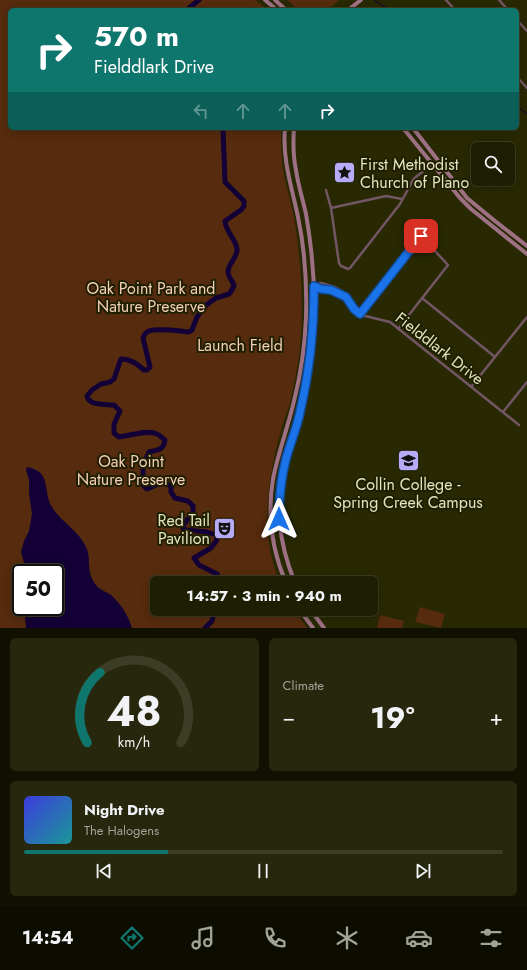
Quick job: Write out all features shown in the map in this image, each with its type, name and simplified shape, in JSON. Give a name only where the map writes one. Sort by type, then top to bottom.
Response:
[{"type":"main road","points":[[265,0],[275,8]]},
{"type":"main road","points":[[275,0],[284,8]]},
{"type":"main road","points":[[351,8],[361,0]]},
{"type":"main road","points":[[285,130],[287,167],[301,234],[306,286],[306,319],[302,360],[295,399],[273,480],[270,509],[274,547],[283,576],[291,573]]},
{"type":"main road","points":[[292,576],[287,563],[282,541],[279,503],[280,488],[286,459],[298,423],[310,364],[313,335],[314,286],[311,244],[296,170],[293,146],[294,130]]},
{"type":"main road","points":[[405,130],[457,195],[470,208],[527,254]]},
{"type":"main road","points":[[415,130],[461,191],[473,204],[527,246]]},
{"type":"main road","points":[[433,164],[438,160]]},
{"type":"main road","points":[[457,195],[461,191]]},
{"type":"main road","points":[[294,199],[302,197]]},
{"type":"main road","points":[[470,208],[473,204]]},
{"type":"main road","points":[[492,226],[495,221]]},
{"type":"main road","points":[[516,246],[521,241]]},
{"type":"main road","points":[[306,286],[314,286]]},
{"type":"main road","points":[[283,441],[291,443]]},
{"type":"main road","points":[[304,616],[313,628]]},
{"type":"main road","points":[[315,616],[324,628]]},
{"type":"street","points":[[446,0],[453,8]]},
{"type":"street","points":[[499,0],[506,8]]},
{"type":"street","points":[[519,22],[527,31]]},
{"type":"street","points":[[519,79],[527,88]]},
{"type":"street","points":[[326,190],[331,208],[340,263],[341,266],[348,269],[400,204],[413,180],[433,164]]},
{"type":"street","points":[[331,208],[386,196],[402,199]]},
{"type":"street","points":[[314,286],[321,289],[331,290],[346,297],[354,309],[360,314],[421,236],[448,265],[398,329]]},
{"type":"street","points":[[422,298],[495,356]]},
{"type":"street","name":"Fielddlark Drive","points":[[360,314],[368,318],[390,322],[519,425]]},
{"type":"street","points":[[471,387],[527,317]]},
{"type":"street","points":[[503,412],[527,382]]},
{"type":"green space","name":"Oak Point Park and Nature Preserve","points":[[0,0],[255,0],[265,8],[8,8],[8,130],[281,130],[283,169],[294,215],[299,254],[302,316],[296,375],[290,403],[278,440],[270,481],[268,502],[267,522],[269,543],[278,576],[150,576],[150,616],[299,616],[307,628],[0,628]]},
{"type":"green space","points":[[287,0],[339,0],[330,8],[296,8]]},
{"type":"green space","points":[[420,607],[445,614],[441,628],[415,622]]},
{"type":"green space","points":[[380,615],[404,621],[402,628],[377,628]]},
{"type":"shaded area","points":[[27,467],[35,469],[44,478],[49,501],[52,507],[79,536],[86,547],[89,556],[91,575],[97,587],[111,595],[118,602],[124,610],[132,628],[26,628],[25,616],[64,616],[64,564],[24,564],[21,552],[29,531],[32,514],[29,494],[29,480],[26,470]]},
{"type":"waterway","points":[[189,8],[199,0]]},
{"type":"waterway","points":[[374,0],[387,8]]},
{"type":"waterway","points":[[519,108],[527,114]]},
{"type":"waterway","points":[[218,576],[217,574],[199,565],[194,558],[211,548],[217,540],[216,535],[207,532],[186,530],[182,527],[193,512],[193,506],[188,501],[175,498],[171,492],[171,486],[163,482],[147,489],[143,485],[143,465],[149,452],[162,448],[165,440],[158,434],[148,432],[119,437],[114,433],[114,424],[120,411],[114,405],[94,403],[88,399],[87,396],[92,390],[101,384],[110,382],[114,379],[121,359],[131,361],[144,370],[147,370],[150,367],[143,338],[147,332],[153,330],[189,332],[192,330],[197,317],[205,306],[216,298],[229,294],[232,290],[234,285],[228,274],[228,270],[237,253],[237,246],[227,229],[225,221],[241,210],[244,206],[244,201],[225,182],[223,130]]},
{"type":"waterway","points":[[205,628],[212,621],[213,616]]},
{"type":"place","name":"First Methodist Church of Plano","points":[[344,173]]},
{"type":"place","name":"Collin College - Spring Creek Campus","points":[[408,461]]},
{"type":"place","name":"Red Tail Pavilion","points":[[225,529]]},
{"type":"route","points":[[279,519],[280,488],[286,459],[298,423],[310,364],[313,335],[314,286],[321,289],[331,290],[346,297],[348,303],[360,314],[421,236]]},
{"type":"park label","name":"Launch Field","points":[[240,345]]},
{"type":"park label","name":"Oak Point Nature Preserve","points":[[131,470]]}]
